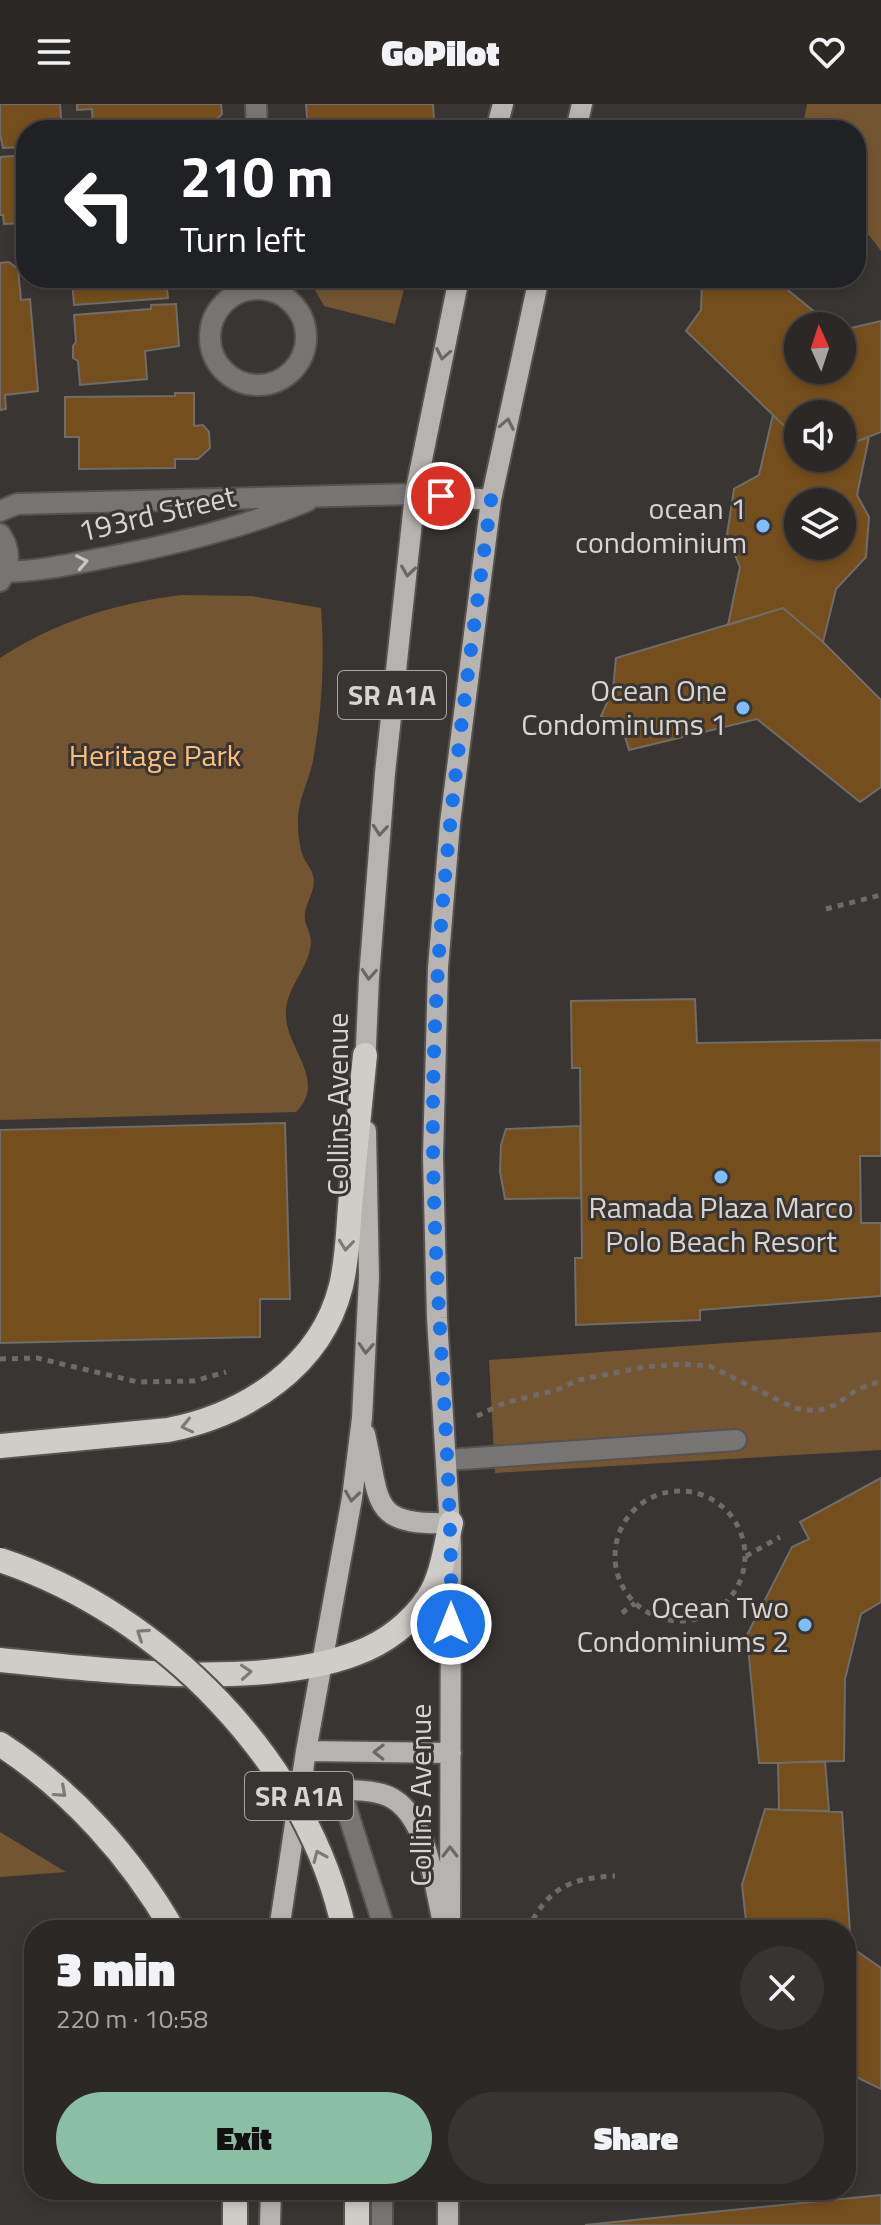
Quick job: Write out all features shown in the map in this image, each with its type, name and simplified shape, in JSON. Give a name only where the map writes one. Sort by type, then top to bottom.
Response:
[{"type":"highway","points":[[0,1446],[192,1426],[217,1418],[253,1399],[300,1360],[325,1325],[341,1286],[365,1055]]},
{"type":"highway","points":[[0,1660],[206,1673],[250,1672],[346,1657],[374,1646],[393,1634],[429,1597],[451,1523]]},
{"type":"highway","points":[[0,1560],[89,1600],[156,1644],[210,1691],[263,1754],[296,1806],[323,1866],[341,1920]]},
{"type":"highway","points":[[0,1744],[59,1790],[104,1835],[144,1884],[167,1920]]},
{"type":"highway","points":[[235,2200],[235,2225]]},
{"type":"highway","points":[[357,2200],[357,2225]]},
{"type":"main road","name":"Collins Avenue","points":[[281,1920],[306,1751],[352,1498],[362,1418],[369,1278],[365,1055],[385,773],[415,494],[457,288]]},
{"type":"main road","name":"Collins Avenue","points":[[447,1920],[451,1523],[433,1202],[436,997],[450,823],[491,500],[537,288]]},
{"type":"main road","points":[[415,494],[491,500]]},
{"type":"main road","points":[[362,1418],[380,1499],[390,1515],[411,1523],[451,1523]]},
{"type":"main road","points":[[306,1751],[451,1753]]},
{"type":"main road","points":[[300,1792],[385,1794],[406,1807],[422,1839],[444,1920]]},
{"type":"main road","points":[[270,2225],[271,2200]]},
{"type":"main road","points":[[448,2200],[448,2225]]},
{"type":"street","points":[[250,288],[226,300],[214,316],[209,336],[213,356],[224,372],[242,383],[262,385],[282,380],[297,367],[306,348],[306,328],[298,309],[272,288]]},
{"type":"street","name":"193rd Street","points":[[0,511],[17,504],[415,494]]},
{"type":"street","name":"193rd Street","points":[[0,534],[8,551],[2,577],[149,549],[262,520],[319,496]]},
{"type":"street","points":[[447,1460],[736,1440]]},
{"type":"street","points":[[341,1791],[382,1920]]},
{"type":"street","points":[[382,2200],[382,2225]]},
{"type":"path","points":[[826,909],[881,895]]},
{"type":"path","points":[[0,1359],[37,1358],[138,1382],[194,1381],[226,1372]]},
{"type":"path","points":[[477,1416],[504,1403],[556,1390],[579,1380],[644,1367],[681,1364],[710,1366],[794,1408],[817,1411],[835,1405],[858,1389],[881,1381]]},
{"type":"path","points":[[675,1491],[696,1493],[715,1501],[731,1515],[742,1535],[746,1556],[742,1577],[731,1596],[715,1611],[696,1620],[674,1621],[653,1615],[635,1603],[622,1586],[615,1566],[616,1544],[629,1516],[654,1496],[675,1491]]},
{"type":"path","points":[[746,1556],[780,1537]]},
{"type":"path","points":[[622,1613],[635,1603]]},
{"type":"path","points":[[532,1920],[539,1908],[559,1888],[585,1877],[615,1876]]},
{"type":"green space","points":[[807,104],[881,104],[881,251],[869,235],[866,237],[866,120],[804,120]]},
{"type":"green space","points":[[404,288],[395,324],[324,306],[315,290]]},
{"type":"green space","name":"Heritage Park","points":[[181,595],[251,596],[321,608],[323,666],[319,723],[298,820],[302,852],[314,878],[305,917],[311,942],[286,1011],[291,1037],[307,1075],[305,1100],[296,1112],[0,1120],[0,658],[64,624],[133,603]]},
{"type":"green space","points":[[881,1332],[881,1450],[495,1473],[489,1360]]},
{"type":"green space","points":[[0,1832],[66,1872],[0,1877]]},
{"type":"building","points":[[0,104],[60,104],[61,120],[16,120],[16,147],[3,148]]},
{"type":"building","points":[[77,104],[221,104],[222,114],[216,120],[93,120],[92,109],[77,110]]},
{"type":"building","points":[[306,104],[433,104],[434,120],[307,120]]},
{"type":"building","points":[[16,156],[16,223],[4,224],[3,215],[0,215],[0,157]]},
{"type":"building","points":[[9,262],[16,267],[16,288],[20,288],[21,300],[30,299],[38,391],[5,395],[6,409],[0,410],[0,263]]},
{"type":"building","points":[[73,288],[180,288],[167,289],[168,298],[74,305]]},
{"type":"building","points":[[702,288],[785,288],[815,312],[784,312],[784,384],[856,384],[856,327],[881,321],[881,432],[856,442],[856,400],[784,400],[784,426],[686,331],[701,310]]},
{"type":"building","points":[[176,304],[179,346],[145,351],[147,379],[80,385],[78,361],[73,358],[76,342],[74,315]]},
{"type":"building","points":[[175,393],[194,393],[194,426],[203,425],[209,432],[210,448],[198,459],[175,459],[175,468],[79,469],[79,437],[65,437],[65,397],[175,396]]},
{"type":"building","name":"ocean 1 condominium","points":[[773,415],[784,426],[784,472],[856,472],[856,442],[869,437],[857,495],[869,517],[866,557],[836,589],[823,642],[783,608],[728,625],[740,567],[727,535],[734,489],[759,475]]},
{"type":"building","name":"Ocean One Condominums 1","points":[[783,608],[823,642],[881,700],[881,787],[860,802],[757,719],[629,750],[622,727],[601,716],[613,690],[616,658]]},
{"type":"building","name":"Ramada Plaza Marco Polo Beach Resort","points":[[695,999],[697,1043],[881,1040],[881,1156],[860,1156],[861,1223],[881,1223],[881,1296],[700,1310],[700,1320],[576,1325],[575,1258],[582,1258],[580,1068],[572,1068],[571,1001]]},
{"type":"building","points":[[285,1123],[290,1299],[260,1299],[260,1337],[0,1343],[0,1130]]},
{"type":"building","points":[[580,1126],[581,1198],[505,1199],[500,1172],[501,1145],[506,1129]]},
{"type":"building","name":"Ocean Two Condominiums 2","points":[[881,1478],[881,1602],[861,1614],[845,1679],[844,1761],[759,1763],[747,1635],[792,1547],[809,1539],[800,1522]]},
{"type":"building","points":[[825,1761],[829,1811],[779,1810],[778,1763]]},
{"type":"building","points":[[765,1809],[842,1812],[849,1920],[746,1920],[742,1885]]},
{"type":"building","points":[[856,1950],[881,1968],[881,2089],[856,2077]]},
{"type":"building","points":[[881,2195],[881,2225],[585,2225],[856,2200],[856,2198]]},
{"type":"place","name":"ocean 1 condominium","points":[[763,526]]},
{"type":"place","name":"Ocean One Condominums 1","points":[[743,708]]},
{"type":"place","name":"Ramada Plaza Marco Polo Beach Resort","points":[[721,1177]]},
{"type":"place","name":"Ocean Two Condominiums 2","points":[[805,1625]]},
{"type":"route","points":[[441,496],[491,500],[450,823],[435,1027],[434,1217],[437,1318],[451,1523],[451,1624]]}]
